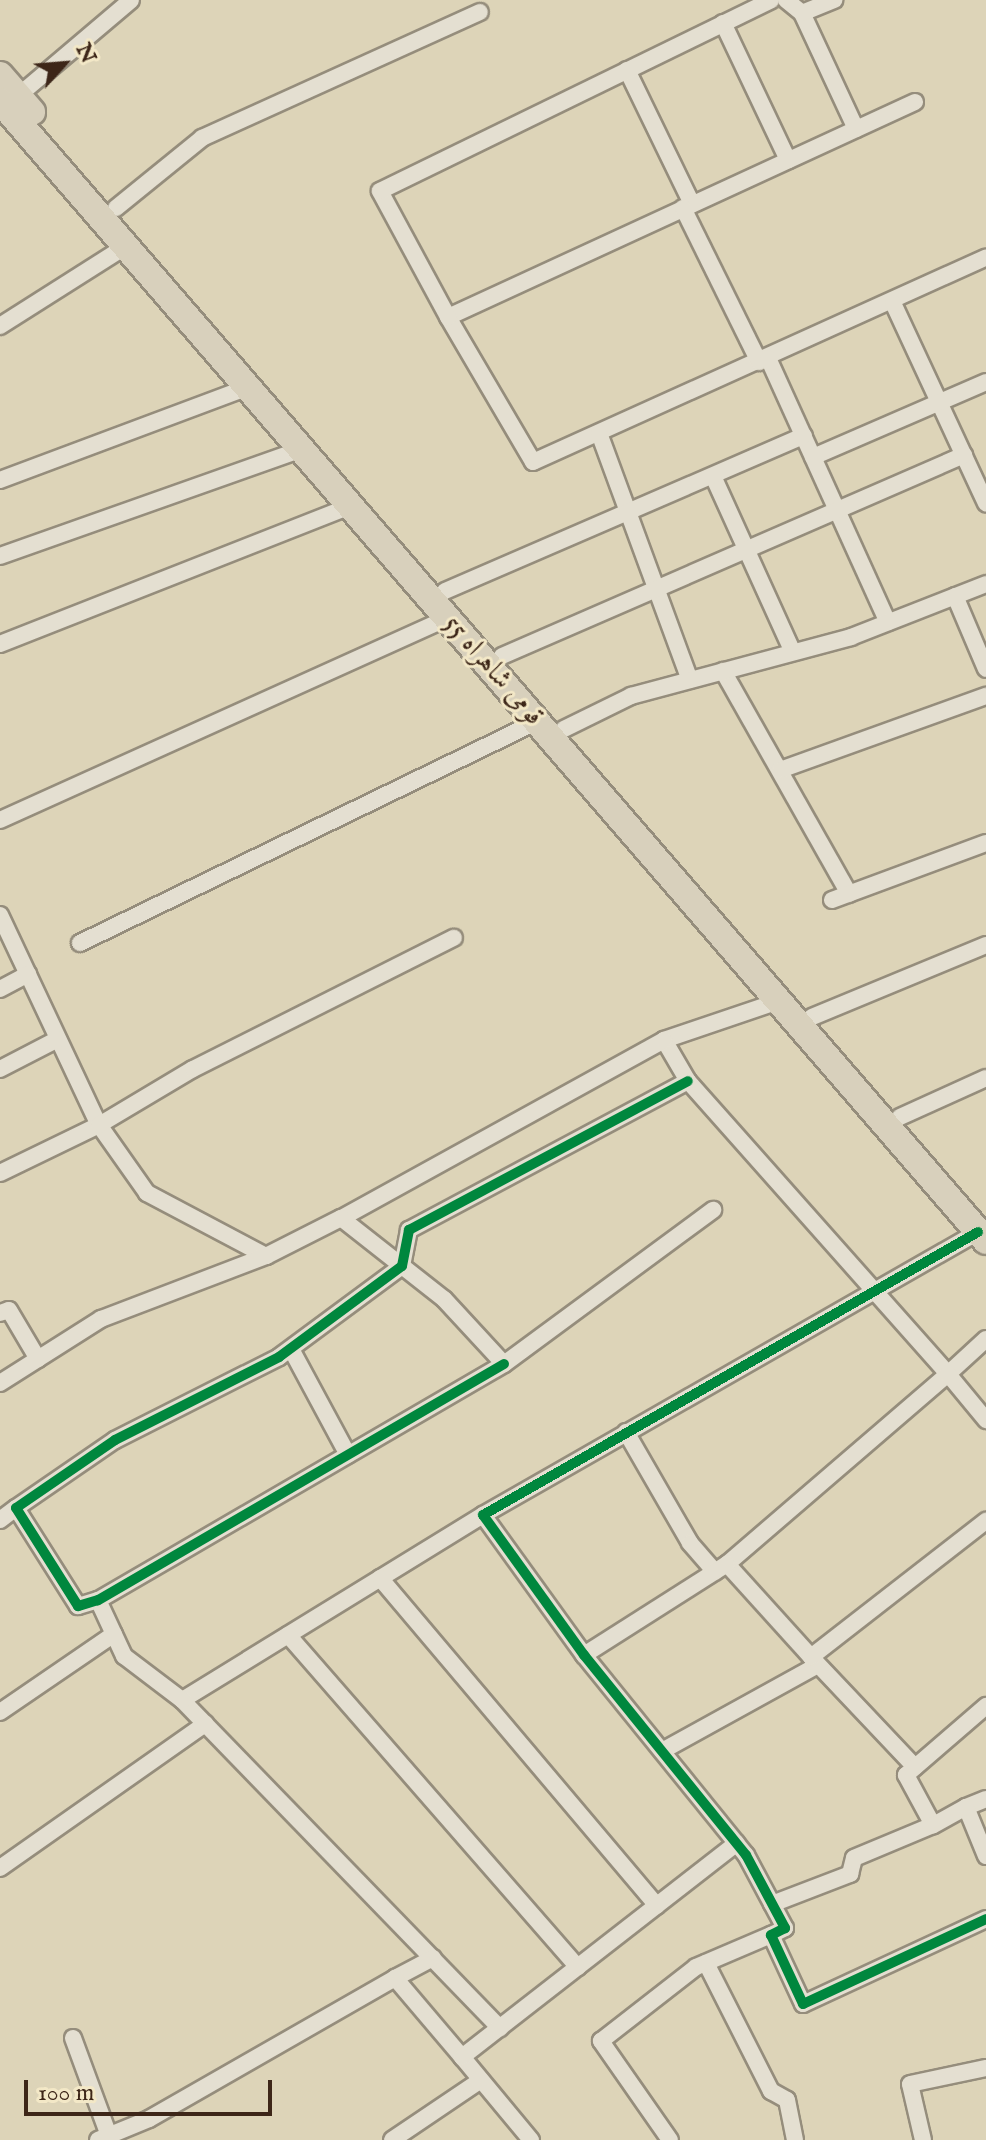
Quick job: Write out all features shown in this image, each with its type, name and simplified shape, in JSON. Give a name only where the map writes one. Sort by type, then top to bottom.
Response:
[{"type":"highway","name":"قومی شاہراہ 55","points":[[0,75],[9,99],[126,246],[445,591],[564,729],[578,758]]},
{"type":"highway","name":"قومی شاہراہ 55","points":[[9,99],[116,208],[302,449],[536,722],[578,758],[680,878],[776,1002],[885,1108]]},
{"type":"highway","name":"قومی شاہراہ 55","points":[[680,878],[812,1017],[983,1229]]},
{"type":"street","points":[[9,99],[131,0]]},
{"type":"street","points":[[771,0],[380,191],[448,317],[533,462],[893,303],[986,257]]},
{"type":"street","points":[[786,0],[802,13],[856,129]]},
{"type":"street","points":[[802,13],[835,0]]},
{"type":"street","points":[[116,208],[202,138],[480,12]]},
{"type":"street","points":[[723,23],[788,160]]},
{"type":"street","points":[[627,70],[687,206],[804,436],[888,622]]},
{"type":"street","points":[[448,317],[915,102]]},
{"type":"street","points":[[0,326],[126,246]]},
{"type":"street","points":[[893,303],[986,503]]},
{"type":"street","points":[[813,457],[986,382]]},
{"type":"street","points":[[0,480],[263,395]]},
{"type":"street","points":[[599,433],[690,680]]},
{"type":"street","points":[[445,591],[804,436]]},
{"type":"street","points":[[0,556],[302,449]]},
{"type":"street","points":[[502,656],[839,514],[964,455]]},
{"type":"street","points":[[713,476],[793,652]]},
{"type":"street","points":[[0,644],[351,506]]},
{"type":"street","points":[[564,729],[631,696],[793,652],[888,622],[986,584]]},
{"type":"street","points":[[955,596],[986,669]]},
{"type":"street","points":[[0,820],[447,618]]},
{"type":"street","points":[[723,671],[849,894]]},
{"type":"street","points":[[780,770],[986,696]]},
{"type":"street","points":[[80,943],[536,722]]},
{"type":"street","points":[[832,900],[986,843]]},
{"type":"street","points":[[0,915],[99,1125],[147,1193],[266,1256]]},
{"type":"street","points":[[0,1173],[99,1125],[193,1069],[454,938]]},
{"type":"street","points":[[812,1017],[986,945]]},
{"type":"street","points":[[0,989],[28,974]]},
{"type":"street","points":[[0,1383],[101,1319],[266,1256],[664,1040],[776,1002]]},
{"type":"street","points":[[0,1069],[58,1039]]},
{"type":"street","points":[[664,1040],[688,1081],[874,1288],[986,1420]]},
{"type":"street","points":[[885,1108],[986,1078]]},
{"type":"street","points":[[0,1520],[115,1440],[291,1349],[402,1266],[409,1230],[688,1081]]},
{"type":"street","points":[[16,1508],[78,1606],[98,1600],[504,1364],[713,1210]]},
{"type":"street","points":[[341,1218],[444,1299],[504,1364]]},
{"type":"street","points":[[182,1700],[483,1515],[874,1288],[983,1229]]},
{"type":"street","points":[[0,1313],[9,1310],[38,1359]]},
{"type":"street","points":[[584,1655],[721,1568],[986,1339]]},
{"type":"street","points":[[291,1349],[348,1455]]},
{"type":"street","points":[[626,1432],[690,1543],[721,1568],[915,1767]]},
{"type":"street","points":[[483,1515],[584,1655],[737,1843],[785,1928],[706,1963],[601,2041],[670,2140]]},
{"type":"street","points":[[662,1751],[814,1661],[986,1521]]},
{"type":"street","points":[[380,1578],[657,1906]]},
{"type":"street","points":[[98,1600],[124,1656],[182,1700],[500,2028]]},
{"type":"street","points":[[0,1712],[114,1634]]},
{"type":"street","points":[[288,1635],[578,1967]]},
{"type":"street","points":[[933,1825],[906,1775],[986,1706]]},
{"type":"street","points":[[0,1868],[205,1724]]},
{"type":"street","points":[[772,1904],[850,1874],[854,1858],[986,1799]]},
{"type":"street","points":[[966,1807],[986,1856]]},
{"type":"street","points":[[462,2057],[737,1843]]},
{"type":"street","points":[[771,1935],[803,2004],[986,1919]]},
{"type":"street","points":[[73,2038],[104,2138],[433,1958]]},
{"type":"street","points":[[706,1963],[771,2091],[787,2100],[795,2140]]},
{"type":"street","points":[[395,1978],[531,2140]]},
{"type":"street","points":[[923,2140],[910,2084],[986,2068]]},
{"type":"street","points":[[392,2140],[481,2080]]},
{"type":"cycle path","points":[[504,1364],[98,1600],[78,1606],[16,1508],[115,1440],[279,1357],[402,1266],[409,1230],[688,1081]]},
{"type":"cycle path","points":[[978,1232],[483,1515],[584,1655],[746,1855],[785,1928],[771,1935],[803,2004],[986,1919]]}]
